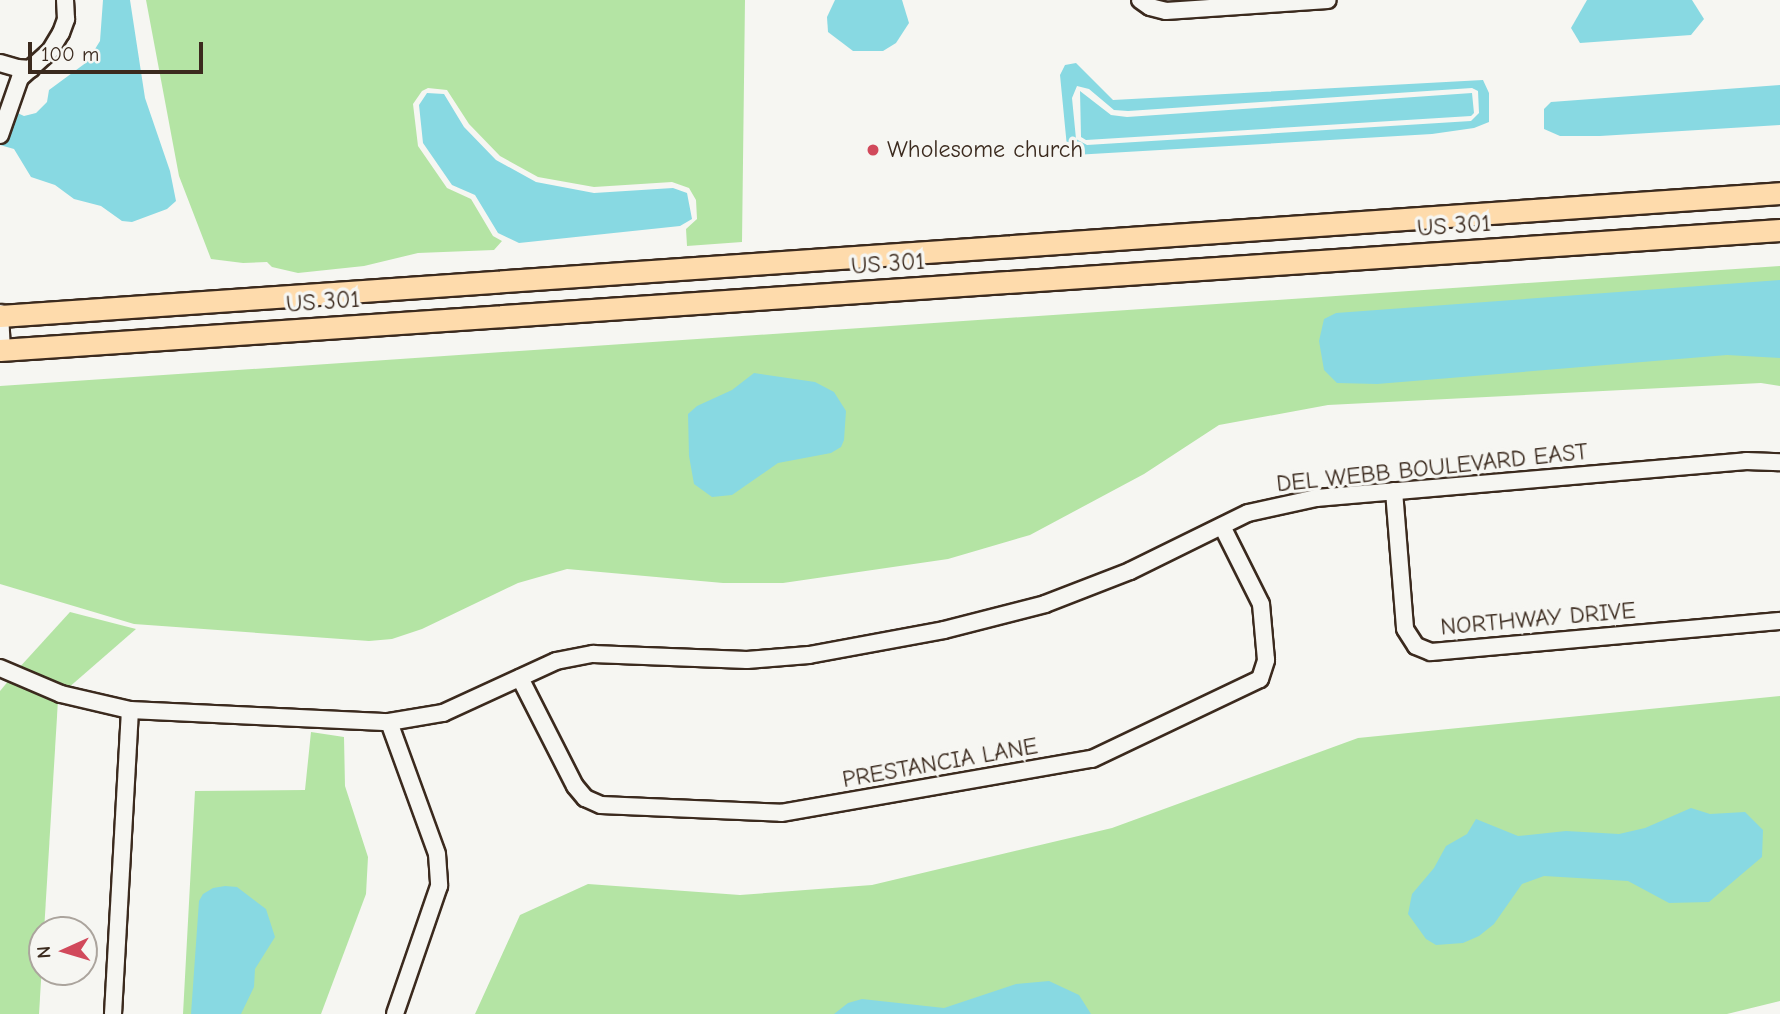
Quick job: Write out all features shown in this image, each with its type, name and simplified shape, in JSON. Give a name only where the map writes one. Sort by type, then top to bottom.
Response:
[{"type":"main road","name":"US 301","points":[[0,315],[1780,192]]},
{"type":"main road","points":[[1751,195],[1753,232]]},
{"type":"main road","name":"US 301","points":[[1,350],[1780,230]]},
{"type":"street","points":[[0,135],[10,100],[20,78],[50,51],[61,33],[66,19],[65,0]]},
{"type":"street","points":[[1140,0],[1150,7],[1166,11],[1328,0]]},
{"type":"street","points":[[0,63],[31,69]]},
{"type":"street","points":[[0,315],[1,350]]},
{"type":"street","name":"DEL WEBB BOULEVARD EAST","points":[[0,668],[61,694],[130,710],[389,722],[443,713],[556,660],[593,654],[747,660],[810,655],[944,630],[1045,604],[1130,571],[1222,526],[1270,507],[1316,498],[1746,461],[1780,462]]},
{"type":"street","name":"NORTHWAY DRIVE","points":[[1394,491],[1405,629],[1416,646],[1432,652],[1780,621]]},
{"type":"street","name":"PRESTANCIA LANE","points":[[520,678],[575,786],[585,798],[601,805],[781,813],[1092,759],[1260,679],[1266,660],[1261,604],[1222,526]]},
{"type":"street","points":[[113,1014],[130,710]]},
{"type":"street","points":[[389,722],[437,854],[439,886],[395,1014]]},
{"type":"green space","points":[[146,0],[745,0],[742,242],[687,246],[686,229],[697,219],[696,200],[689,188],[672,182],[594,187],[538,177],[500,156],[469,124],[447,90],[428,88],[422,91],[413,104],[418,146],[447,188],[471,199],[493,236],[502,241],[494,250],[418,253],[364,266],[298,273],[272,267],[267,262],[243,263],[211,259],[179,176]]},
{"type":"green space","points":[[1780,266],[1780,386],[1761,383],[1328,405],[1219,425],[1144,474],[1030,535],[948,559],[783,583],[723,583],[567,569],[518,583],[422,629],[392,639],[369,641],[134,624],[0,584],[0,386]]},
{"type":"green space","points":[[70,612],[136,629],[67,689],[18,669]]},
{"type":"green space","points":[[10,679],[58,700],[45,916],[28,916],[28,986],[41,986],[39,1014],[0,1014],[0,691]]},
{"type":"green space","points":[[1780,696],[1780,1001],[1727,1014],[475,1014],[520,915],[588,884],[740,895],[872,885],[1112,828],[1358,738]]},
{"type":"green space","points":[[311,732],[344,737],[345,786],[368,857],[366,894],[321,1014],[183,1014],[195,791],[305,790]]},
{"type":"water","points":[[103,0],[130,0],[145,98],[170,171],[176,201],[167,209],[132,222],[122,221],[101,206],[74,199],[55,185],[31,177],[14,149],[0,145],[0,105],[24,116],[36,113],[47,102],[49,90],[87,62],[100,41]]},
{"type":"water","points":[[835,0],[902,0],[909,23],[896,43],[883,51],[853,51],[828,32],[827,17]]},
{"type":"water","points":[[1587,0],[1692,0],[1704,19],[1691,35],[1580,43],[1571,28]]},
{"type":"water","points":[[1076,63],[1113,100],[1483,80],[1489,93],[1489,122],[1474,128],[1432,134],[1074,155],[1067,147],[1060,75],[1065,65]],"holes":[[[1077,86],[1089,89],[1114,110],[1128,111],[1472,88],[1478,91],[1479,113],[1471,121],[1087,145],[1076,139],[1072,98]]]},
{"type":"water","points":[[1780,85],[1780,125],[1600,136],[1560,136],[1544,129],[1544,109],[1551,102]]},
{"type":"water","points":[[1080,91],[1111,115],[1127,117],[1472,93],[1474,113],[1471,116],[1086,140],[1081,137]]},
{"type":"water","points":[[427,93],[444,94],[464,127],[496,160],[536,182],[594,193],[673,188],[687,193],[692,219],[680,226],[519,243],[498,233],[475,195],[452,185],[423,143],[419,105]]},
{"type":"water","points":[[1780,280],[1780,358],[1727,355],[1377,384],[1337,383],[1324,370],[1319,341],[1324,319],[1336,313]]},
{"type":"water","points":[[754,373],[815,382],[834,392],[846,411],[844,440],[841,447],[831,453],[778,463],[732,495],[712,497],[694,484],[689,456],[688,414],[697,406],[732,390]]},
{"type":"water","points":[[1691,808],[1710,814],[1745,812],[1763,830],[1762,857],[1709,902],[1669,903],[1628,881],[1544,876],[1522,884],[1494,924],[1479,936],[1463,943],[1436,945],[1426,939],[1408,914],[1412,894],[1434,868],[1446,846],[1467,834],[1476,819],[1518,836],[1566,831],[1619,834],[1645,828]]},
{"type":"water","points":[[237,887],[266,909],[275,937],[255,969],[254,987],[241,1014],[191,1014],[199,901],[203,894],[213,888]]},
{"type":"water","points":[[1049,981],[1079,995],[1091,1014],[834,1014],[848,1003],[862,999],[944,1008],[1016,984]]},
{"type":"place","name":"Wholesome church","points":[[873,150]]}]
